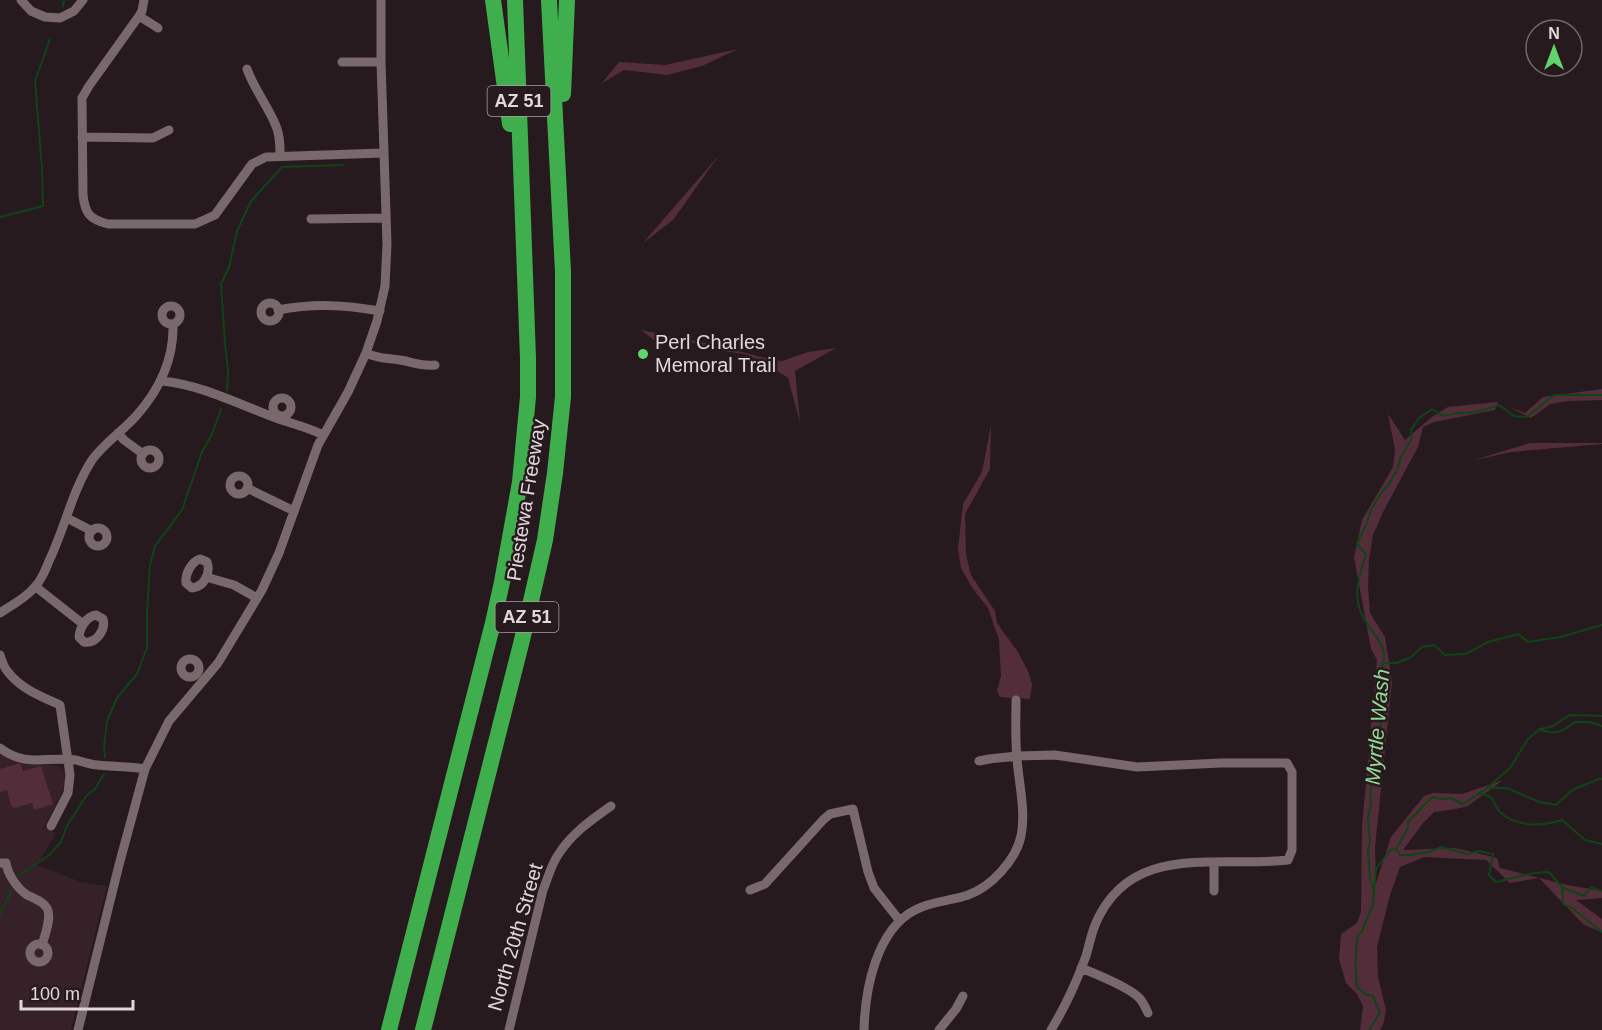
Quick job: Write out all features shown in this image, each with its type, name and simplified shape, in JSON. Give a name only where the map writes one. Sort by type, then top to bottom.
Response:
[{"type":"highway","points":[[494,0],[522,201]]},
{"type":"highway","name":"Piestewa Freeway","points":[[389,1030],[493,623],[513,529],[521,473],[528,397],[527,312],[515,0]]},
{"type":"highway","name":"Piestewa Freeway","points":[[423,1030],[522,640],[545,540],[555,473],[563,397],[563,272],[549,0]]},
{"type":"highway","points":[[559,194],[567,0]]},
{"type":"street","points":[[21,0],[31,11],[45,17],[60,18],[74,11],[84,0]]},
{"type":"street","points":[[144,0],[140,16],[85,92],[81,106],[84,208],[90,217],[108,224],[195,224],[215,215],[252,164],[266,157],[383,153]]},
{"type":"street","points":[[78,1030],[145,769],[169,721],[200,677],[218,663],[257,598],[279,553],[314,454],[348,392],[366,353],[380,312],[386,267],[381,0]]},
{"type":"street","points":[[140,16],[159,28]]},
{"type":"street","points":[[342,62],[381,62]]},
{"type":"street","points":[[247,69],[252,83],[277,127],[280,155]]},
{"type":"street","points":[[82,137],[153,138],[169,130]]},
{"type":"street","points":[[311,219],[386,218]]},
{"type":"street","points":[[278,310],[304,305],[351,307],[380,312]]},
{"type":"street","points":[[0,613],[25,598],[36,587],[55,550],[80,482],[93,458],[137,415],[162,381],[171,351],[173,324]]},
{"type":"street","points":[[366,353],[375,357],[402,360],[423,366],[435,365]]},
{"type":"street","points":[[162,381],[206,390],[232,402],[313,429],[323,435]]},
{"type":"street","points":[[118,433],[143,454]]},
{"type":"street","points":[[247,488],[294,511]]},
{"type":"street","points":[[67,518],[92,531]]},
{"type":"street","points":[[206,577],[234,585],[257,598]]},
{"type":"street","points":[[36,587],[83,624]]},
{"type":"street","points":[[0,655],[7,671],[18,683],[60,705],[70,775],[68,793],[51,826]]},
{"type":"street","points":[[864,1030],[867,991],[875,962],[883,945],[900,921],[915,910],[933,903],[970,894],[998,875],[1010,862],[1021,837],[1022,812],[1017,756],[1016,700]]},
{"type":"street","points":[[0,748],[9,756],[22,760],[74,760],[99,765],[145,769]]},
{"type":"street","points":[[979,761],[1017,756],[1055,755],[1137,767],[1287,763],[1292,772],[1292,850],[1288,860],[1177,863],[1157,867],[1134,878],[1112,898],[1099,917],[1081,968],[1051,1030]]},
{"type":"street","name":"North 20th Street","points":[[508,1030],[543,890],[557,856],[579,830],[611,806]]},
{"type":"street","points":[[750,890],[765,884],[830,814],[853,809],[874,888],[900,921]]},
{"type":"street","points":[[1214,862],[1214,891]]},
{"type":"street","points":[[3,863],[25,894],[45,904],[48,909],[49,916],[42,945]]},
{"type":"street","points":[[1081,968],[1141,999],[1148,1013]]},
{"type":"street","points":[[939,1030],[963,996]]},
{"type":"shaded area","points":[[738,49],[702,66],[667,75],[624,70],[602,83],[619,62],[665,65]]},
{"type":"shaded area","points":[[720,154],[673,220],[643,243]]},
{"type":"shaded area","points":[[641,330],[782,361],[808,352],[836,348],[795,371],[800,422],[788,378],[770,366],[745,354],[714,350],[687,341],[655,341]]},
{"type":"shaded area","points":[[1602,389],[1602,400],[1550,404],[1531,418],[1509,407],[1525,413],[1543,397]]},
{"type":"shaded area","points":[[1498,402],[1495,410],[1434,422],[1423,427],[1418,447],[1373,535],[1368,586],[1370,613],[1385,637],[1392,682],[1375,847],[1376,883],[1391,837],[1424,796],[1433,793],[1462,794],[1503,780],[1468,806],[1434,812],[1403,850],[1455,848],[1497,858],[1500,868],[1567,885],[1602,891],[1602,898],[1576,900],[1602,919],[1602,932],[1584,925],[1539,878],[1510,883],[1486,860],[1424,857],[1400,867],[1390,895],[1377,947],[1378,977],[1386,1010],[1383,1025],[1380,1030],[1360,1030],[1363,1006],[1357,994],[1346,983],[1339,959],[1341,934],[1357,923],[1361,912],[1362,827],[1377,660],[1371,649],[1354,557],[1362,520],[1393,467],[1395,450],[1388,414],[1405,440],[1432,417],[1448,407]]},
{"type":"shaded area","points":[[991,425],[990,469],[965,514],[966,555],[971,575],[995,611],[997,623],[1018,652],[1028,671],[1032,684],[1030,699],[1000,697],[997,691],[1001,676],[999,640],[988,608],[973,589],[961,568],[958,549],[963,504],[982,472]]},
{"type":"shaded area","points":[[1530,443],[1602,444],[1511,452],[1471,461]]},
{"type":"shaded area","points":[[0,753],[26,765],[57,765],[65,772],[61,795],[44,827],[56,833],[37,865],[81,882],[107,886],[71,1030],[0,1030]]},
{"type":"shaded area","points":[[20,763],[23,771],[41,766],[53,804],[34,810],[32,803],[15,808],[11,806],[7,790],[0,792],[0,767],[1,769]]},
{"type":"waterway","points":[[63,6],[64,0]]},
{"type":"waterway","points":[[0,217],[43,206],[35,81],[50,39]]},
{"type":"waterway","points":[[227,390],[228,371],[221,284],[229,267],[237,231],[251,201],[282,167],[343,165]]},
{"type":"waterway","name":"Myrtle Wash","points":[[1369,1030],[1380,1013],[1373,996],[1365,994],[1357,987],[1356,955],[1358,935],[1373,905],[1374,891],[1370,879],[1368,851],[1370,841],[1368,819],[1380,736],[1379,682],[1384,652],[1360,610],[1357,592],[1366,554],[1357,544],[1371,510],[1397,470],[1401,457],[1412,438],[1411,430],[1419,418],[1432,409],[1443,416],[1482,411],[1499,405],[1514,416],[1527,417],[1554,395],[1602,395]]},
{"type":"waterway","points":[[105,757],[107,721],[117,698],[137,674],[147,648],[150,565],[155,546],[182,510],[202,452],[213,432],[221,409]]},
{"type":"waterway","points":[[1384,663],[1396,663],[1410,658],[1422,647],[1434,645],[1445,655],[1466,654],[1488,642],[1518,634],[1528,642],[1560,637],[1602,625]]},
{"type":"waterway","points":[[1396,849],[1408,828],[1408,821],[1433,797],[1450,798],[1463,804],[1487,788],[1510,768],[1528,739],[1540,729],[1553,726],[1570,715],[1602,716]]},
{"type":"waterway","points":[[1541,730],[1559,732],[1575,722],[1589,722],[1602,726]]},
{"type":"waterway","points":[[19,876],[49,855],[61,842],[67,826],[86,796],[95,789],[104,774]]},
{"type":"waterway","points":[[1487,788],[1507,788],[1539,802],[1556,805],[1572,790],[1602,779]]},
{"type":"waterway","points":[[1480,793],[1491,797],[1501,813],[1515,821],[1547,824],[1562,820],[1585,840],[1602,844]]},
{"type":"waterway","points":[[1374,890],[1376,869],[1390,850],[1396,849],[1400,855],[1429,852],[1441,847],[1467,854],[1479,851],[1493,854],[1489,875],[1496,882],[1528,874],[1549,872],[1562,887],[1563,904],[1572,908],[1602,932]]},
{"type":"waterway","points":[[1563,888],[1584,896],[1591,887],[1602,891]]},
{"type":"waterway","points":[[0,914],[12,890]]},
{"type":"place","name":"Perl Charles Memoral Trail","points":[[643,354]]}]
